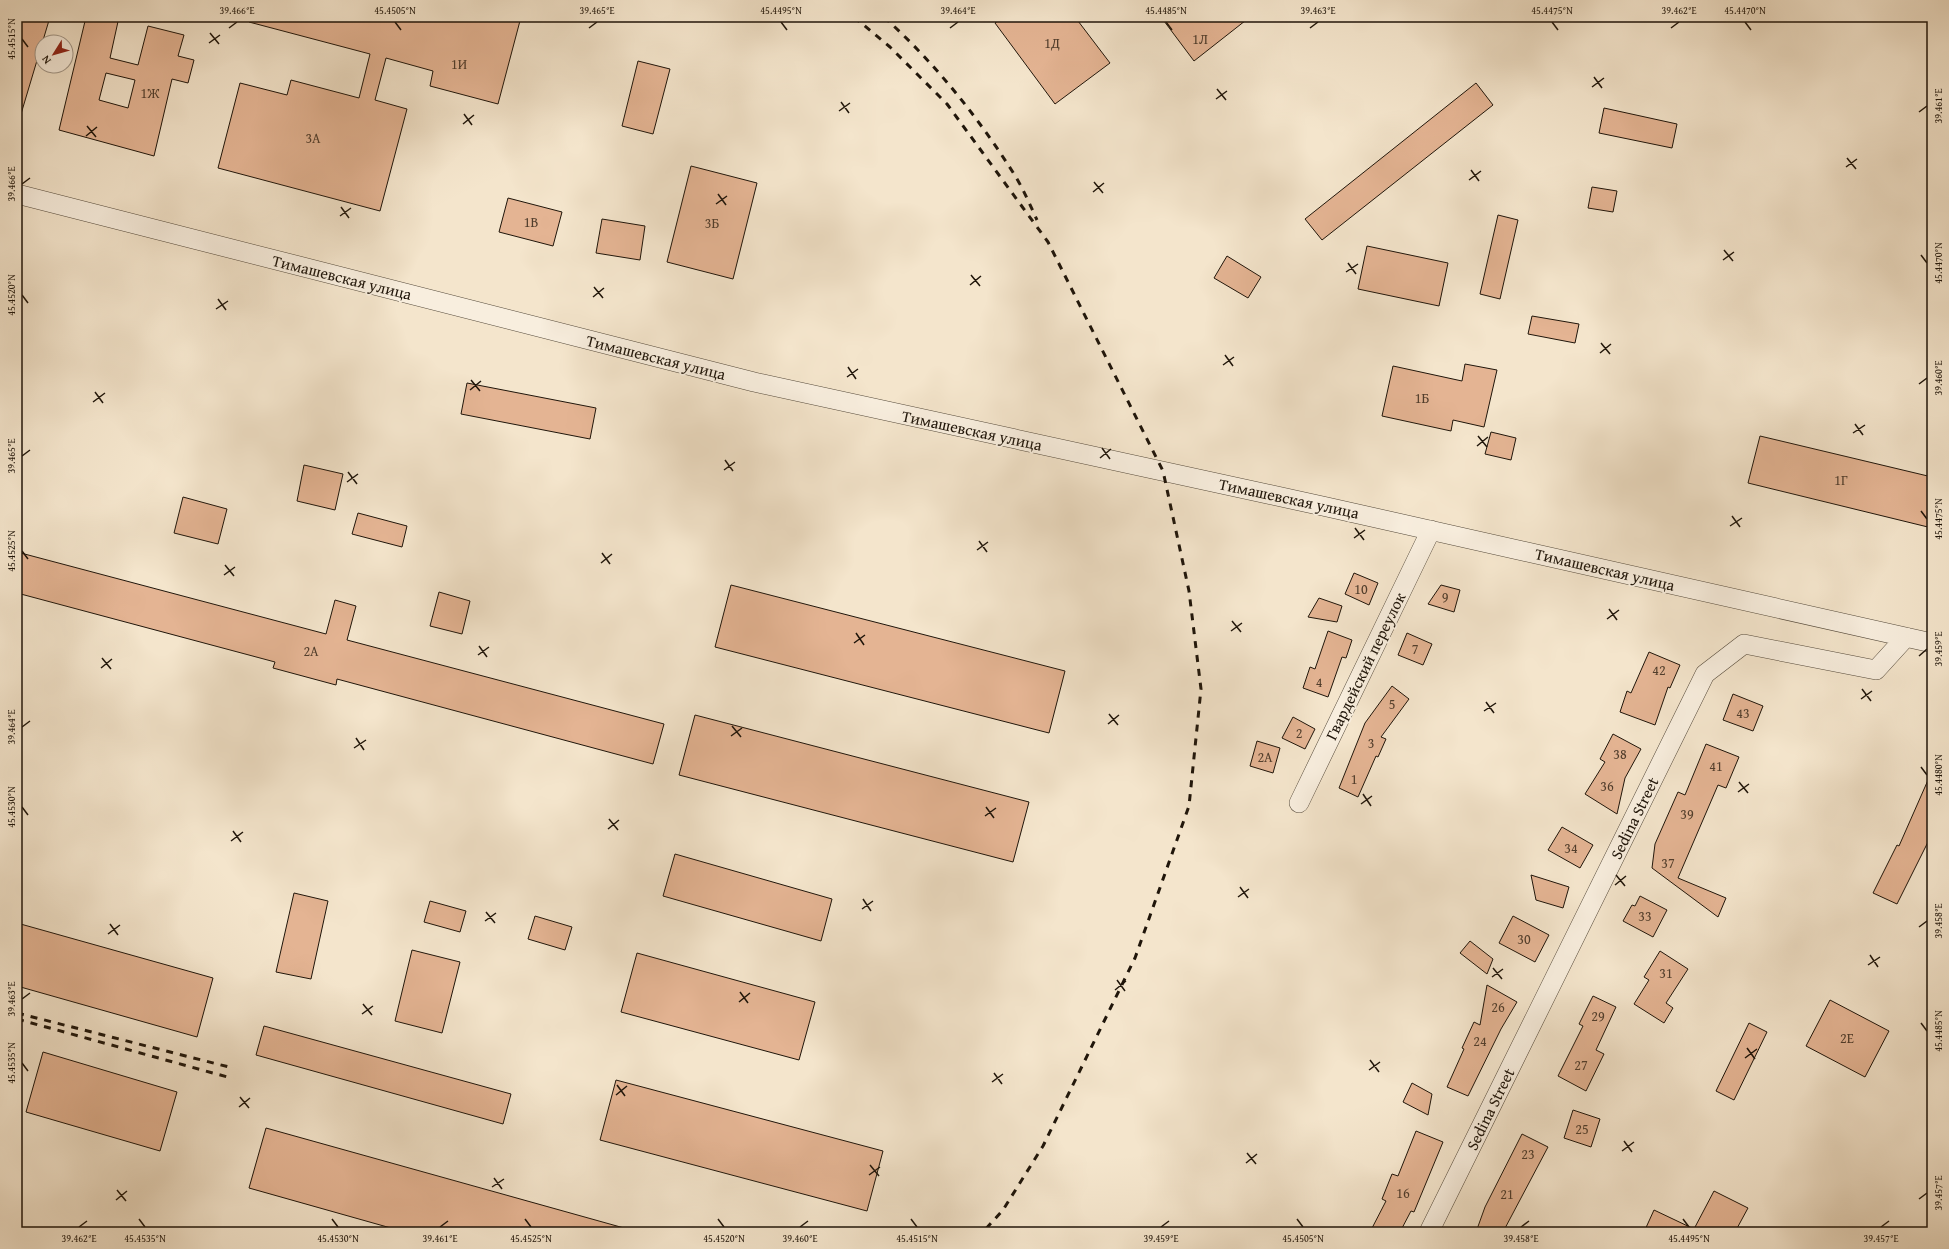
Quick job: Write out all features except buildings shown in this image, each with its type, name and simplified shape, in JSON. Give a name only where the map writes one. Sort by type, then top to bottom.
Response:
[{"type":"street","name":"Тимашевская улица","points":[[17,194],[754,382],[1431,530],[1932,643]]},
{"type":"street","name":"Гвардейский переулок","points":[[1299,803],[1431,530]]},
{"type":"street","name":"Sedina Street","points":[[1429,1232],[1705,674],[1744,644],[1876,670],[1906,637]]},
{"type":"railway","points":[[854,17],[890,47],[947,104],[1048,242],[1163,471],[1189,591],[1201,689],[1189,806],[1135,958],[1043,1146],[1003,1210],[983,1232]]},
{"type":"railway","points":[[884,17],[938,71],[986,132],[1014,174],[1037,220]]},
{"type":"railway","points":[[17,1013],[229,1067]]},
{"type":"railway","points":[[17,1019],[231,1078]]}]
